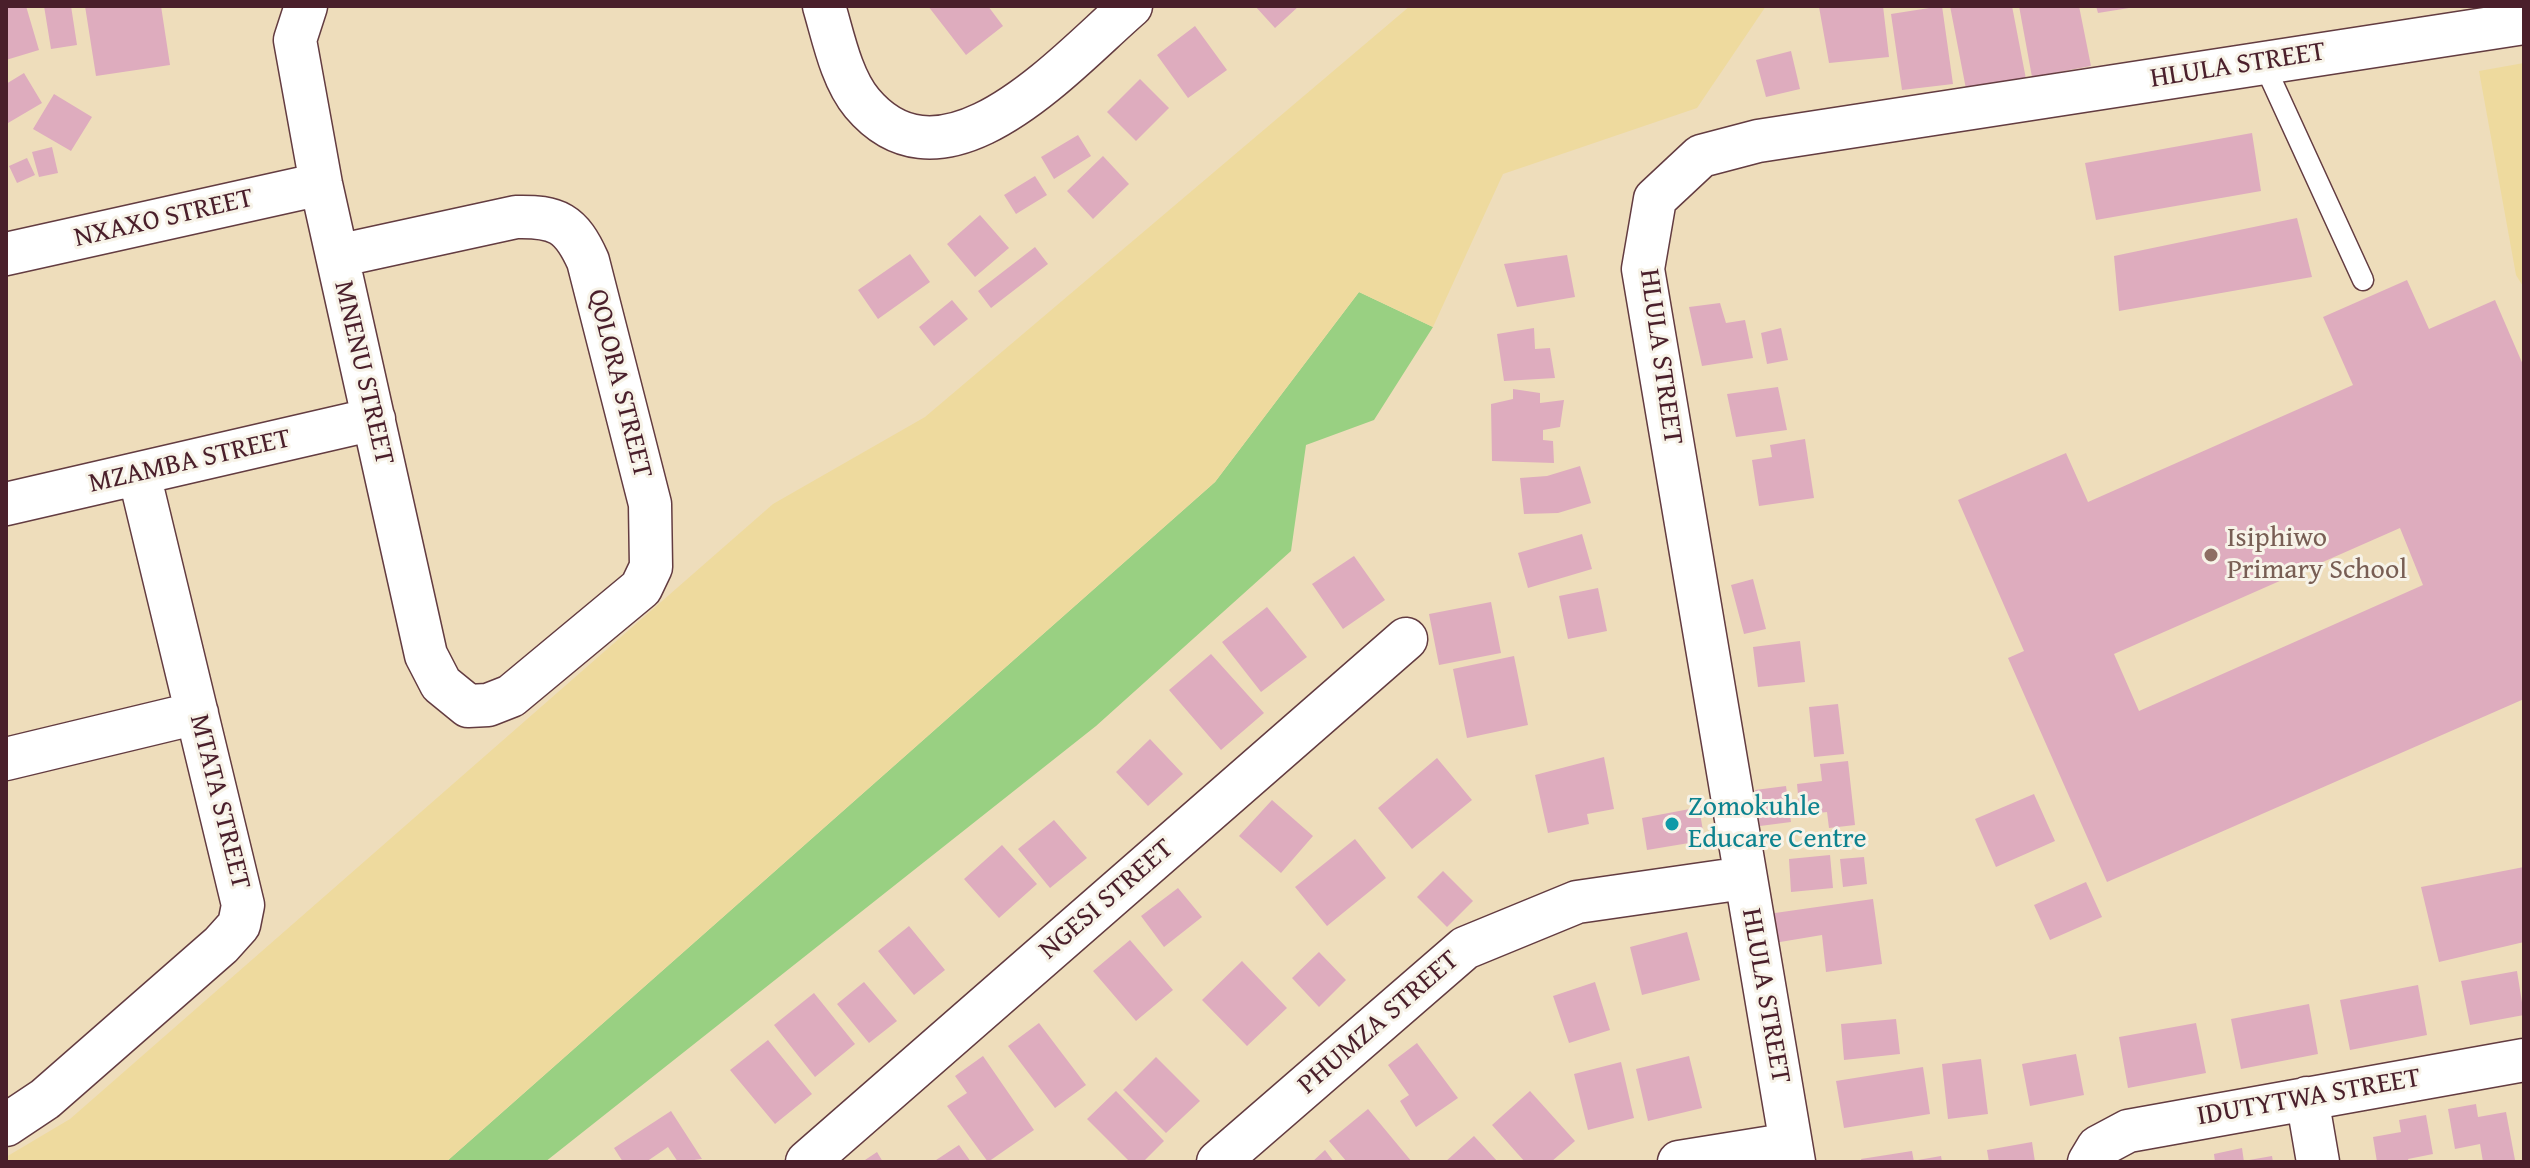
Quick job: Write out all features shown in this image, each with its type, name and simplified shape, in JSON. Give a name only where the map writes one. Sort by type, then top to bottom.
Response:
[{"type":"street","name":"MNENU STREET","points":[[306,6],[295,40],[321,184],[426,655],[441,684],[468,706],[488,705]]},
{"type":"street","points":[[824,6],[843,65],[860,101],[888,128],[929,139],[960,134],[989,122],[1018,103],[1131,6]]},
{"type":"street","name":"HLULA STREET","points":[[1793,1153],[1643,269],[1655,199],[1701,156],[1758,141],[2524,23]]},
{"type":"street","name":"NXAXO STREET","points":[[6,254],[321,184]]},
{"type":"street","name":"QOLORA STREET","points":[[337,256],[516,217],[544,216],[564,224],[578,239],[588,261],[650,504],[651,567],[641,588],[511,696],[488,705]]},
{"type":"street","name":"MZAMBA STREET","points":[[6,504],[374,419]]},
{"type":"street","name":"MTATA STREET","points":[[6,1125],[45,1099],[239,925],[243,905],[139,474]]},
{"type":"street","name":"NGESI STREET","points":[[807,1162],[1406,639]]},
{"type":"street","points":[[6,759],[197,713]]},
{"type":"street","name":"PHUMZA STREET","points":[[1218,1162],[1465,948],[1577,902],[1744,878]]},
{"type":"street","name":"IDUTYTWA STREET","points":[[2094,1154],[2128,1131],[2524,1060]]},
{"type":"street","points":[[2307,1098],[2318,1162]]},
{"type":"street","points":[[1679,1162],[1793,1153]]},
{"type":"lane","points":[[2263,62],[2363,280]]},
{"type":"green space","points":[[1359,292],[1433,327],[1374,420],[1306,445],[1291,551],[1096,726],[545,1162],[446,1162],[1215,482]]},
{"type":"sand","points":[[1410,6],[1766,6],[1697,108],[1503,174],[1433,327],[1359,292],[1215,482],[446,1162],[6,1162],[6,1157],[70,1119],[773,504],[925,417]]},
{"type":"sand","points":[[2524,63],[2524,288],[2516,275],[2479,71]]},
{"type":"building","points":[[6,6],[26,6],[39,50],[6,60]]},
{"type":"building","points":[[44,6],[71,6],[77,45],[51,49]]},
{"type":"building","points":[[85,6],[161,6],[170,65],[96,76]]},
{"type":"building","points":[[928,6],[988,6],[1003,26],[966,55]]},
{"type":"building","points":[[1255,6],[1299,6],[1275,28]]},
{"type":"building","points":[[1883,6],[1889,57],[1829,63],[1819,7]]},
{"type":"building","points":[[1942,6],[1953,84],[1902,90],[1891,14]]},
{"type":"building","points":[[1950,6],[2012,6],[2026,79],[1966,89]]},
{"type":"building","points":[[2019,6],[2079,6],[2091,66],[2032,77]]},
{"type":"building","points":[[2096,6],[2128,6],[2129,8],[2098,13]]},
{"type":"building","points":[[1195,26],[1227,70],[1188,98],[1157,55]]},
{"type":"building","points":[[1791,51],[1800,89],[1766,97],[1756,60]]},
{"type":"building","points":[[24,73],[42,103],[8,123],[6,84]]},
{"type":"building","points":[[1140,79],[1169,108],[1136,141],[1107,112]]},
{"type":"building","points":[[54,94],[92,117],[71,151],[33,129]]},
{"type":"building","points":[[2252,133],[2261,191],[2096,220],[2085,163]]},
{"type":"building","points":[[1078,135],[1091,156],[1054,179],[1041,157]]},
{"type":"building","points":[[52,147],[58,173],[39,177],[32,152]]},
{"type":"building","points":[[1103,156],[1129,184],[1093,219],[1067,191]]},
{"type":"building","points":[[27,158],[35,175],[17,183],[9,166]]},
{"type":"building","points":[[1035,176],[1047,195],[1016,214],[1004,195]]},
{"type":"building","points":[[980,215],[1009,248],[975,277],[947,244]]},
{"type":"building","points":[[2297,218],[2312,277],[2119,311],[2114,256]]},
{"type":"building","points":[[1035,247],[1048,264],[991,308],[978,291]]},
{"type":"building","points":[[910,254],[930,282],[878,319],[858,290]]},
{"type":"building","points":[[1567,255],[1575,297],[1517,307],[1504,264]]},
{"type":"building","points":[[2407,280],[2429,329],[2495,300],[2524,367],[2524,699],[2107,882],[2008,658],[2024,651],[1958,500],[2066,453],[2088,502],[2353,385],[2323,317]],"holes":[[[2400,528],[2423,585],[2139,711],[2114,654]]]},
{"type":"building","points":[[952,300],[968,319],[934,346],[919,327]]},
{"type":"building","points":[[1720,303],[1726,323],[1745,320],[1753,358],[1702,366],[1689,307]]},
{"type":"building","points":[[1534,328],[1535,349],[1550,348],[1555,378],[1504,381],[1497,334]]},
{"type":"building","points":[[1781,328],[1788,360],[1767,364],[1761,333]]},
{"type":"building","points":[[1778,387],[1787,430],[1736,437],[1727,394]]},
{"type":"building","points":[[1513,389],[1540,393],[1540,403],[1564,400],[1560,427],[1543,430],[1543,440],[1553,441],[1554,463],[1492,461],[1491,404],[1513,399]]},
{"type":"building","points":[[1805,439],[1814,498],[1759,506],[1752,460],[1772,457],[1770,445]]},
{"type":"building","points":[[1580,466],[1591,503],[1558,513],[1524,514],[1520,478],[1547,476]]},
{"type":"building","points":[[1582,534],[1592,569],[1528,588],[1518,553]]},
{"type":"building","points":[[1354,556],[1385,600],[1343,629],[1312,584]]},
{"type":"building","points":[[1753,579],[1766,629],[1744,634],[1731,585]]},
{"type":"building","points":[[1598,588],[1607,631],[1568,639],[1559,596]]},
{"type":"building","points":[[1491,602],[1501,653],[1439,665],[1429,614]]},
{"type":"building","points":[[1267,607],[1307,657],[1261,692],[1222,642]]},
{"type":"building","points":[[1800,641],[1805,682],[1758,687],[1753,647]]},
{"type":"building","points":[[1211,654],[1264,713],[1221,750],[1169,690]]},
{"type":"building","points":[[1514,656],[1528,725],[1467,738],[1453,669]]},
{"type":"building","points":[[1838,704],[1844,754],[1814,757],[1809,707]]},
{"type":"building","points":[[1150,739],[1183,774],[1148,806],[1116,772]]},
{"type":"building","points":[[1604,757],[1614,809],[1587,814],[1589,824],[1548,833],[1535,775]]},
{"type":"building","points":[[1437,758],[1472,800],[1412,849],[1378,808]]},
{"type":"building","points":[[1848,761],[1855,825],[1829,828],[1827,812],[1800,815],[1797,784],[1822,781],[1820,764]]},
{"type":"building","points":[[1786,786],[1791,822],[1760,826],[1755,790]]},
{"type":"building","points":[[2034,794],[2055,841],[1996,867],[1975,819]]},
{"type":"building","points":[[1272,800],[1313,836],[1281,873],[1239,836]]},
{"type":"building","name":"Zomokuhle Educare Centre","points":[[1695,808],[1695,813],[1700,813],[1703,831],[1689,843],[1647,850],[1642,818]]},
{"type":"building","points":[[1054,820],[1087,858],[1050,888],[1018,849]]},
{"type":"building","points":[[1355,839],[1386,878],[1327,926],[1295,887]]},
{"type":"building","points":[[1002,845],[1037,884],[999,918],[964,879]]},
{"type":"building","points":[[1830,855],[1833,888],[1791,892],[1789,859]]},
{"type":"building","points":[[1864,857],[1867,884],[1843,887],[1840,859]]},
{"type":"building","points":[[2524,867],[2524,942],[2439,962],[2421,887]]},
{"type":"building","points":[[1443,871],[1473,901],[1447,927],[1417,897]]},
{"type":"building","points":[[2086,882],[2102,917],[2050,940],[2034,905]]},
{"type":"building","points":[[1178,888],[1202,917],[1164,947],[1141,916]]},
{"type":"building","points":[[1873,899],[1882,964],[1826,972],[1822,935],[1774,943],[1768,914]]},
{"type":"building","points":[[909,926],[945,970],[914,995],[878,951]]},
{"type":"building","points":[[1687,932],[1700,980],[1642,995],[1630,947]]},
{"type":"building","points":[[1130,940],[1173,990],[1136,1021],[1093,971]]},
{"type":"building","points":[[1319,952],[1346,980],[1319,1007],[1292,978]]},
{"type":"building","points":[[1242,961],[1287,1008],[1247,1046],[1202,1000]]},
{"type":"building","points":[[2517,971],[2524,1015],[2470,1025],[2461,981]]},
{"type":"building","points":[[864,982],[897,1021],[869,1043],[837,1004]]},
{"type":"building","points":[[1595,982],[1610,1030],[1569,1043],[1553,996]]},
{"type":"building","points":[[2418,985],[2427,1035],[2350,1050],[2340,1000]]},
{"type":"building","points":[[814,993],[855,1044],[815,1077],[774,1025]]},
{"type":"building","points":[[2309,1004],[2318,1054],[2241,1069],[2231,1019]]},
{"type":"building","points":[[1896,1019],[1900,1054],[1844,1060],[1841,1024]]},
{"type":"building","points":[[1039,1023],[1086,1085],[1055,1108],[1008,1046]]},
{"type":"building","points":[[2196,1023],[2206,1073],[2128,1088],[2119,1037]]},
{"type":"building","points":[[768,1040],[812,1094],[775,1124],[730,1070]]},
{"type":"building","points":[[1417,1043],[1458,1098],[1416,1127],[1400,1101],[1409,1095],[1388,1065]]},
{"type":"building","points":[[2076,1054],[2084,1095],[2030,1106],[2022,1064]]},
{"type":"building","points":[[983,1056],[1034,1130],[988,1162],[947,1106],[967,1093],[955,1076]]},
{"type":"building","points":[[1689,1056],[1702,1108],[1648,1121],[1636,1069]]},
{"type":"building","points":[[1156,1057],[1200,1101],[1166,1133],[1123,1090]]},
{"type":"building","points":[[1981,1059],[1988,1114],[1948,1119],[1942,1064]]},
{"type":"building","points":[[1621,1062],[1634,1118],[1588,1130],[1574,1074]]},
{"type":"building","points":[[1923,1067],[1930,1114],[1844,1128],[1836,1081]]},
{"type":"building","points":[[1116,1091],[1164,1141],[1143,1162],[1130,1162],[1087,1119]]},
{"type":"building","points":[[1530,1091],[1575,1141],[1551,1162],[1525,1162],[1492,1125]]},
{"type":"building","points":[[2476,1104],[2478,1117],[2506,1112],[2515,1160],[2483,1162],[2480,1144],[2455,1149],[2448,1109]]},
{"type":"building","points":[[1368,1109],[1412,1162],[1347,1162],[1329,1141]]},
{"type":"building","points":[[671,1111],[702,1159],[678,1162],[668,1147],[646,1162],[623,1162],[614,1148]]},
{"type":"building","points":[[2426,1115],[2433,1154],[2408,1159],[2409,1162],[2377,1162],[2373,1137],[2401,1132],[2399,1120]]},
{"type":"building","points":[[1474,1136],[1498,1162],[1445,1162]]},
{"type":"building","points":[[2032,1142],[2035,1162],[1989,1162],[1987,1150]]},
{"type":"building","points":[[959,1145],[971,1162],[933,1162]]},
{"type":"building","points":[[2242,1148],[2244,1162],[2215,1162],[2214,1154]]},
{"type":"building","points":[[1325,1150],[1334,1162],[1312,1162]]},
{"type":"building","points":[[1912,1151],[1914,1162],[1862,1162],[1861,1159]]},
{"type":"building","points":[[877,1152],[883,1162],[862,1162]]},
{"type":"building","points":[[1941,1156],[1942,1162],[1918,1160]]},
{"type":"building","points":[[2272,1156],[2273,1162],[2249,1162],[2249,1160]]},
{"type":"place","name":"Isiphiwo Primary School","points":[[2211,555]]},
{"type":"place","name":"Zomokuhle Educare Centre","points":[[1672,824]]}]
